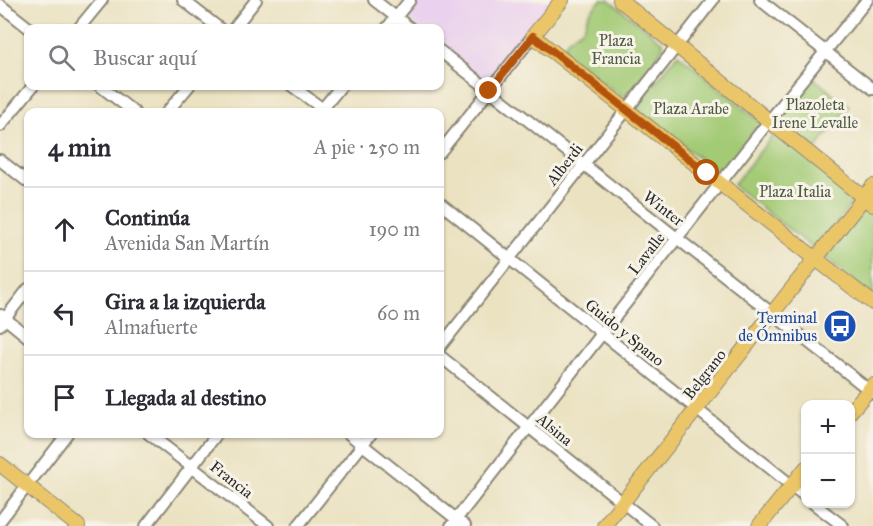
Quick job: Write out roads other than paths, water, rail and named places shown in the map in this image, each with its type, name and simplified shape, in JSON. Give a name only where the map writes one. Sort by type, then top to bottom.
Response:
[{"type":"main road","points":[[562,0],[533,36],[873,303]]},
{"type":"main road","points":[[620,0],[868,201]]},
{"type":"main road","name":"Belgrano","points":[[604,526],[816,259],[868,201],[873,186]]},
{"type":"main road","points":[[855,407],[872,389]]},
{"type":"main road","points":[[0,464],[78,526]]},
{"type":"main road","points":[[759,526],[801,474]]},
{"type":"street","points":[[82,24],[102,0]]},
{"type":"street","points":[[183,0],[214,24]]},
{"type":"street","points":[[237,24],[256,0]]},
{"type":"street","points":[[374,0],[406,24]]},
{"type":"street","points":[[390,24],[410,0]]},
{"type":"street","name":"Alberdi","points":[[444,342],[713,0]]},
{"type":"street","points":[[759,0],[873,89]]},
{"type":"street","name":"Lavalle","points":[[457,524],[528,427],[867,0]]},
{"type":"street","points":[[0,5],[24,24]]},
{"type":"street","points":[[444,147],[533,36]]},
{"type":"street","name":"Winter","points":[[444,54],[772,314],[872,389]]},
{"type":"street","points":[[0,126],[30,90]]},
{"type":"street","points":[[105,90],[129,108]]},
{"type":"street","points":[[171,108],[186,90]]},
{"type":"street","points":[[297,90],[319,108]]},
{"type":"street","points":[[325,108],[338,90]]},
{"type":"street","points":[[0,159],[24,179]]},
{"type":"street","name":"Guido y Spano","points":[[444,206],[801,493]]},
{"type":"street","points":[[24,294],[2,319],[24,334]]},
{"type":"street","name":"Alsina","points":[[444,359],[652,526]]},
{"type":"street","points":[[0,521],[64,438]]},
{"type":"street","name":"Francia","points":[[154,438],[268,526]]},
{"type":"street","points":[[146,526],[214,438]]},
{"type":"street","points":[[355,438],[457,524]]},
{"type":"street","points":[[298,526],[368,438]]},
{"type":"street","points":[[819,508],[843,526]]},
{"type":"place","name":"Terminal de Ómnibus","points":[[840,326]]},
{"type":"park label","name":"Plaza Francia","points":[[616,49]]},
{"type":"park label","name":"Plaza Arabe","points":[[691,108]]},
{"type":"park label","name":"Plazoleta Irene Levalle","points":[[815,113]]},
{"type":"park label","name":"Plaza Italia","points":[[795,191]]}]
